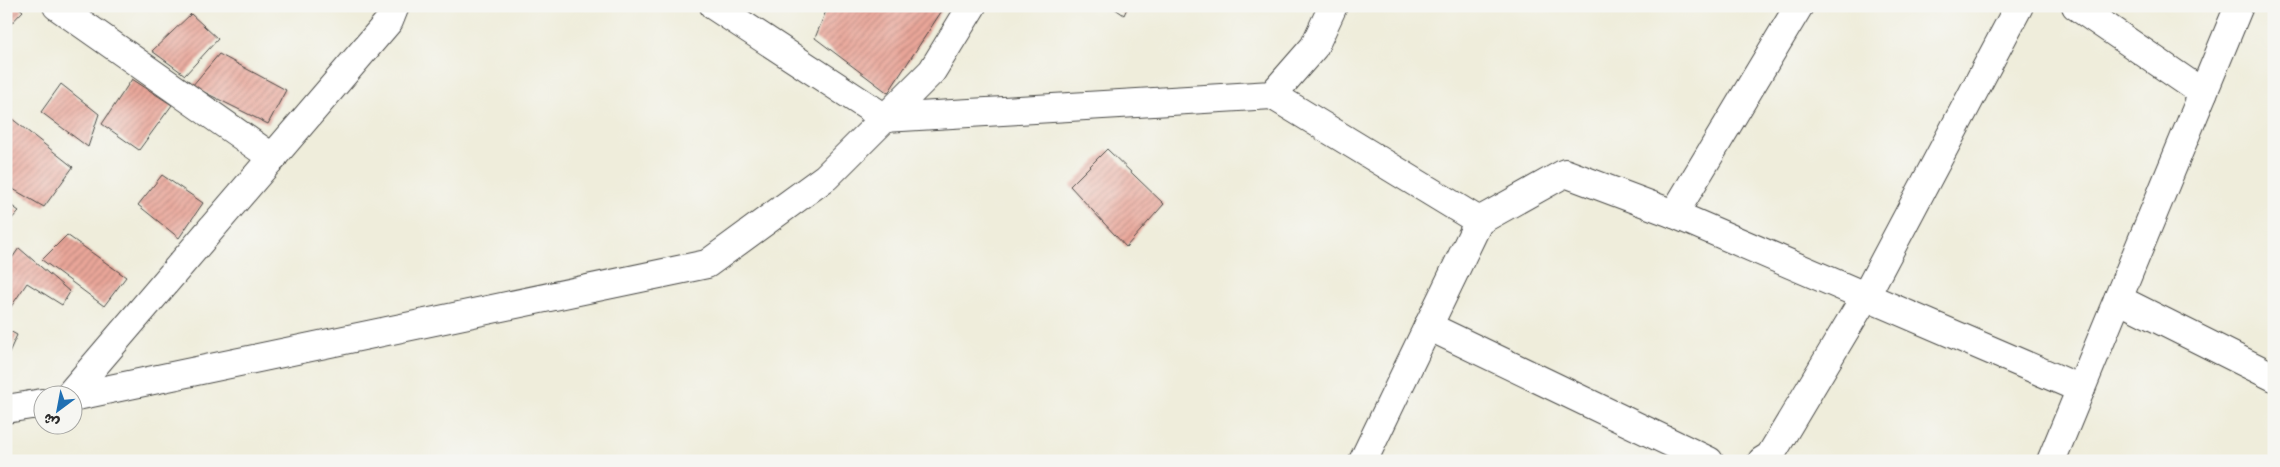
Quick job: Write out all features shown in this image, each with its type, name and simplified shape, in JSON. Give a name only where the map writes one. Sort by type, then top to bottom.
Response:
[{"type":"street","points":[[57,6],[273,158]]},
{"type":"street","points":[[81,384],[389,20],[395,6]]},
{"type":"street","points":[[714,6],[885,118],[1272,95],[1479,221]]},
{"type":"street","points":[[82,394],[707,264],[826,177],[932,71],[972,6]]},
{"type":"street","points":[[1272,95],[1314,47],[1334,6]]},
{"type":"street","points":[[1674,214],[1799,6]]},
{"type":"street","points":[[1762,461],[1770,456],[1866,297],[2019,6]]},
{"type":"street","points":[[2076,6],[2203,93]]},
{"type":"street","points":[[2051,461],[2239,6]]},
{"type":"street","points":[[1362,461],[1479,221],[1565,173],[1674,214],[2080,389]]},
{"type":"street","points":[[2118,299],[2274,377]]},
{"type":"street","points":[[1428,326],[1710,461]]},
{"type":"building","points":[[6,6],[17,6],[23,11],[6,29]]},
{"type":"building","points":[[828,6],[945,6],[888,93],[815,38]]},
{"type":"building","points":[[1111,6],[1128,6],[1124,15]]},
{"type":"building","points":[[191,14],[218,39],[185,75],[152,51]]},
{"type":"building","points":[[219,54],[286,90],[268,124],[192,86]]},
{"type":"building","points":[[132,79],[172,105],[139,150],[102,124]]},
{"type":"building","points":[[61,84],[99,114],[88,147],[41,112]]},
{"type":"building","points":[[11,118],[73,167],[44,207],[6,185],[6,126]]},
{"type":"building","points":[[1107,149],[1164,204],[1126,247],[1070,186]]},
{"type":"building","points":[[162,175],[203,203],[179,238],[138,205]]},
{"type":"building","points":[[6,202],[19,211],[6,225]]},
{"type":"building","points":[[67,235],[126,277],[104,306],[42,260]]},
{"type":"building","points":[[19,248],[70,292],[62,305],[27,283],[6,314],[6,267]]},
{"type":"building","points":[[6,329],[17,335],[6,359]]}]
